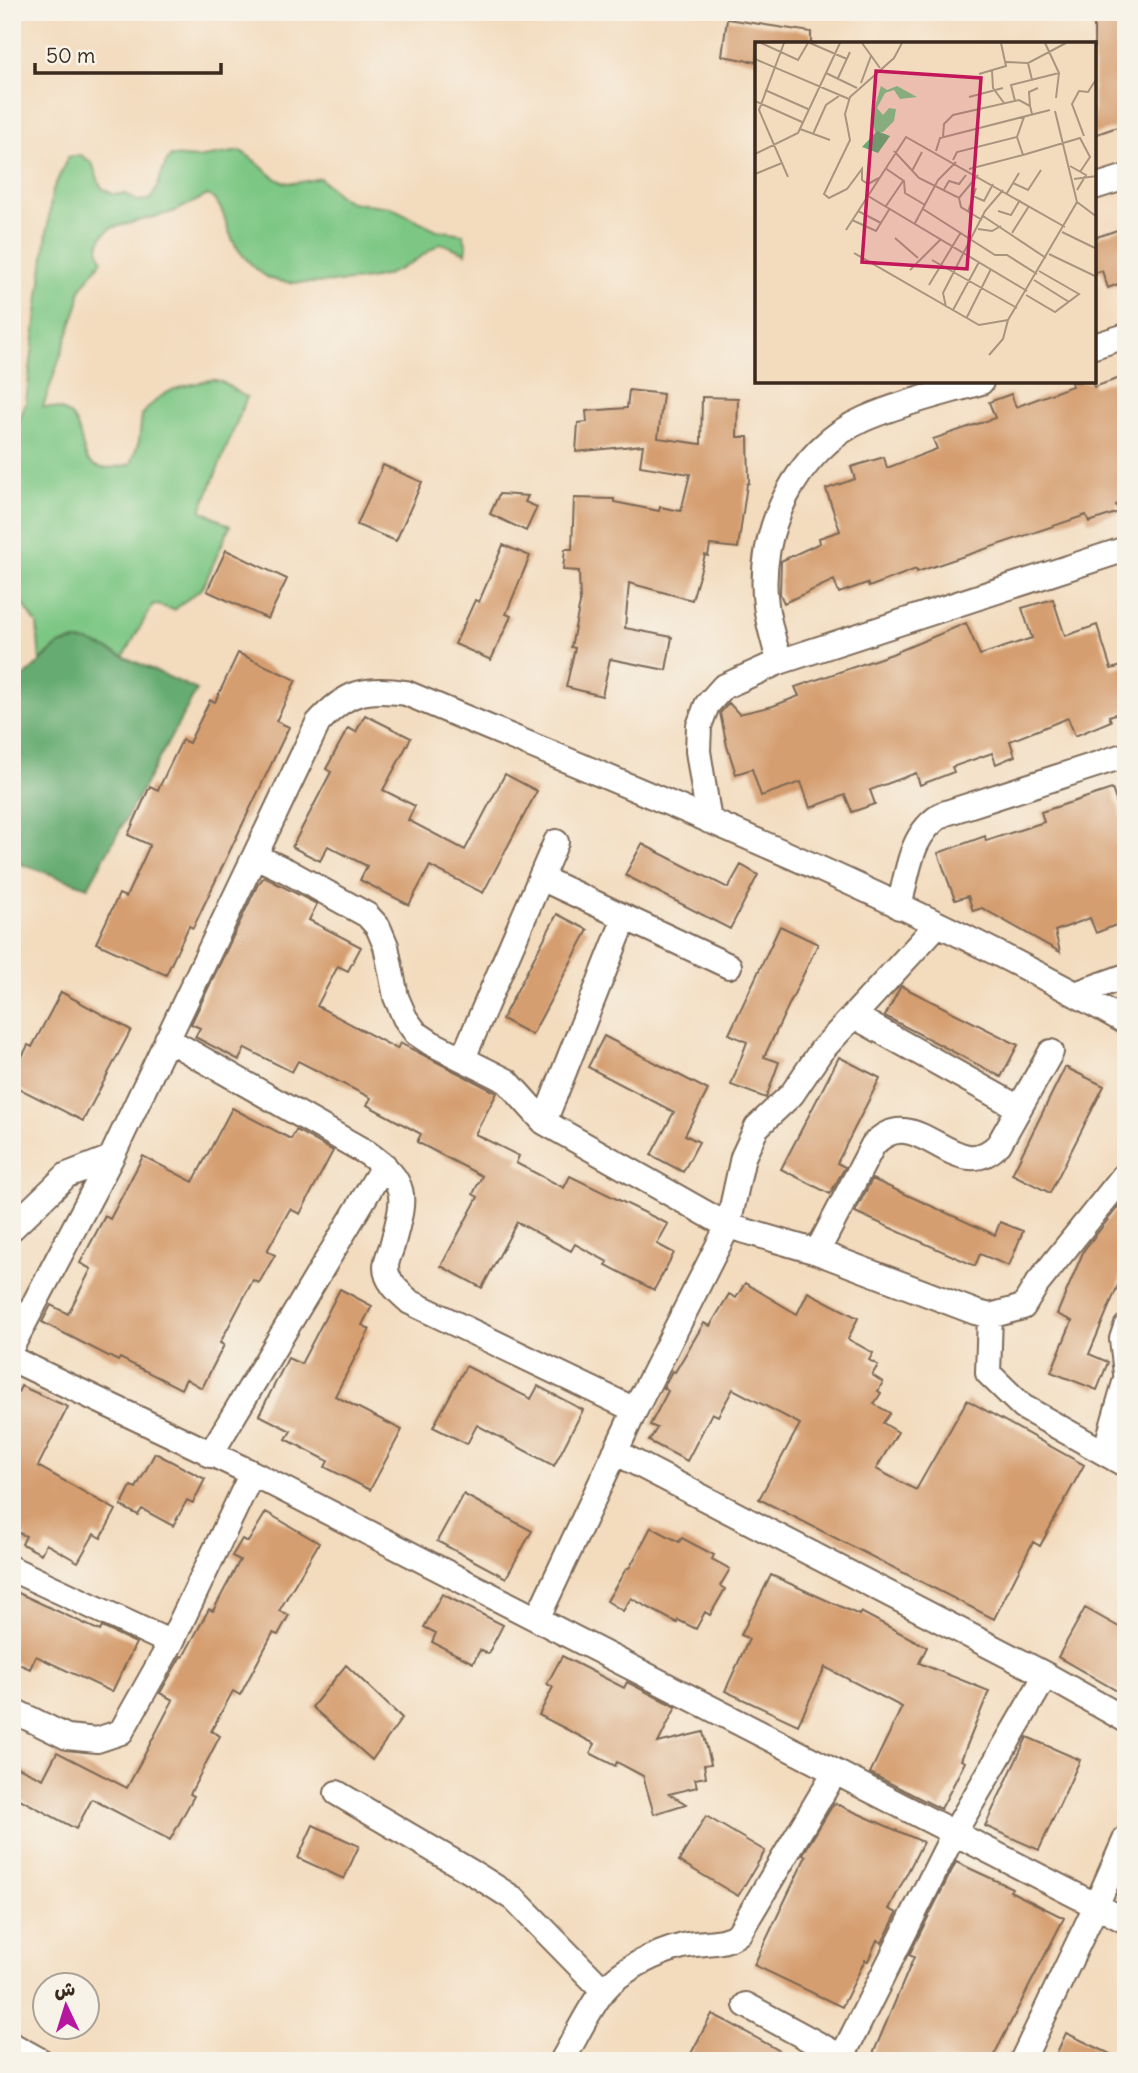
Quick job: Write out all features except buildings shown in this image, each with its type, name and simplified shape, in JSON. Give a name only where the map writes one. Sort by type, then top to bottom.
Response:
[{"type":"street","points":[[1096,186],[1126,177]]},
{"type":"street","points":[[1096,345],[1126,336]]},
{"type":"street","points":[[779,662],[766,605],[765,569],[774,527],[792,485],[817,450],[848,427],[865,418],[978,383]]},
{"type":"street","points":[[709,821],[698,751],[699,726],[707,705],[723,687],[779,662],[1126,549]]},
{"type":"street","points":[[12,1346],[111,1158],[318,723],[334,705],[354,694],[380,689],[406,693],[709,821],[937,925],[1126,1022]]},
{"type":"street","points":[[899,907],[919,836],[933,820],[943,814],[1126,755]]},
{"type":"street","points":[[463,1058],[556,842]]},
{"type":"street","points":[[255,856],[367,915],[378,928],[387,946],[396,997],[405,1018],[416,1033],[507,1081],[544,1122],[728,1226],[817,1252],[990,1316],[1023,1307],[1037,1284],[1126,1173]]},
{"type":"street","points":[[541,878],[729,966]]},
{"type":"street","points":[[544,1122],[625,918]]},
{"type":"street","points":[[537,1619],[635,1410],[728,1226],[743,1157],[757,1127],[792,1094],[821,1051],[937,925]]},
{"type":"street","points":[[1075,994],[1126,976]]},
{"type":"street","points":[[853,1016],[1019,1108]]},
{"type":"street","points":[[167,1039],[384,1165],[399,1184],[404,1202],[386,1267],[393,1286],[410,1302],[635,1410]]},
{"type":"street","points":[[817,1252],[879,1138],[895,1131],[911,1131],[965,1158],[979,1158],[993,1151],[1051,1052]]},
{"type":"street","points":[[12,1228],[67,1175],[111,1158]]},
{"type":"street","points":[[210,1455],[384,1165]]},
{"type":"street","points":[[990,1316],[988,1373],[1023,1407],[1126,1465]]},
{"type":"street","points":[[1105,1452],[1126,1377],[1122,1339],[1126,1327]]},
{"type":"street","points":[[12,1359],[252,1473],[378,1540],[417,1557],[1126,1921]]},
{"type":"street","points":[[615,1452],[1046,1675],[1126,1720]]},
{"type":"street","points":[[12,1710],[67,1737],[97,1740],[121,1732],[171,1643],[252,1473]]},
{"type":"street","points":[[12,1569],[171,1643]]},
{"type":"street","points":[[746,2005],[844,2060],[954,1833],[1046,1675]]},
{"type":"street","points":[[562,2061],[603,1990],[621,1976],[661,1954],[703,1942],[724,1942],[739,1933],[835,1772]]},
{"type":"street","points":[[338,1793],[505,1893],[603,1990]]},
{"type":"street","points":[[1022,2061],[1126,1838]]},
{"type":"street","points":[[12,2045],[41,2061]]},
{"type":"green space","points":[[240,151],[281,181],[295,183],[320,178],[339,196],[350,202],[390,207],[437,230],[463,234],[466,253],[441,243],[401,269],[376,278],[326,282],[278,281],[260,272],[241,253],[230,235],[223,213],[208,195],[173,212],[111,228],[102,236],[98,248],[102,260],[80,290],[79,302],[43,407],[59,409],[70,415],[90,462],[98,467],[110,468],[131,464],[139,441],[142,415],[166,393],[180,387],[214,380],[247,397],[201,510],[230,526],[203,587],[174,610],[153,604],[123,658],[91,643],[74,641],[57,646],[40,662],[37,624],[12,588],[12,441],[26,402],[52,192],[68,157],[81,155],[92,163],[101,187],[112,194],[126,194],[137,201],[149,200],[171,156],[197,158]]},
{"type":"green space","points":[[76,641],[105,648],[197,690],[88,887],[12,861],[12,688],[59,645]]}]
